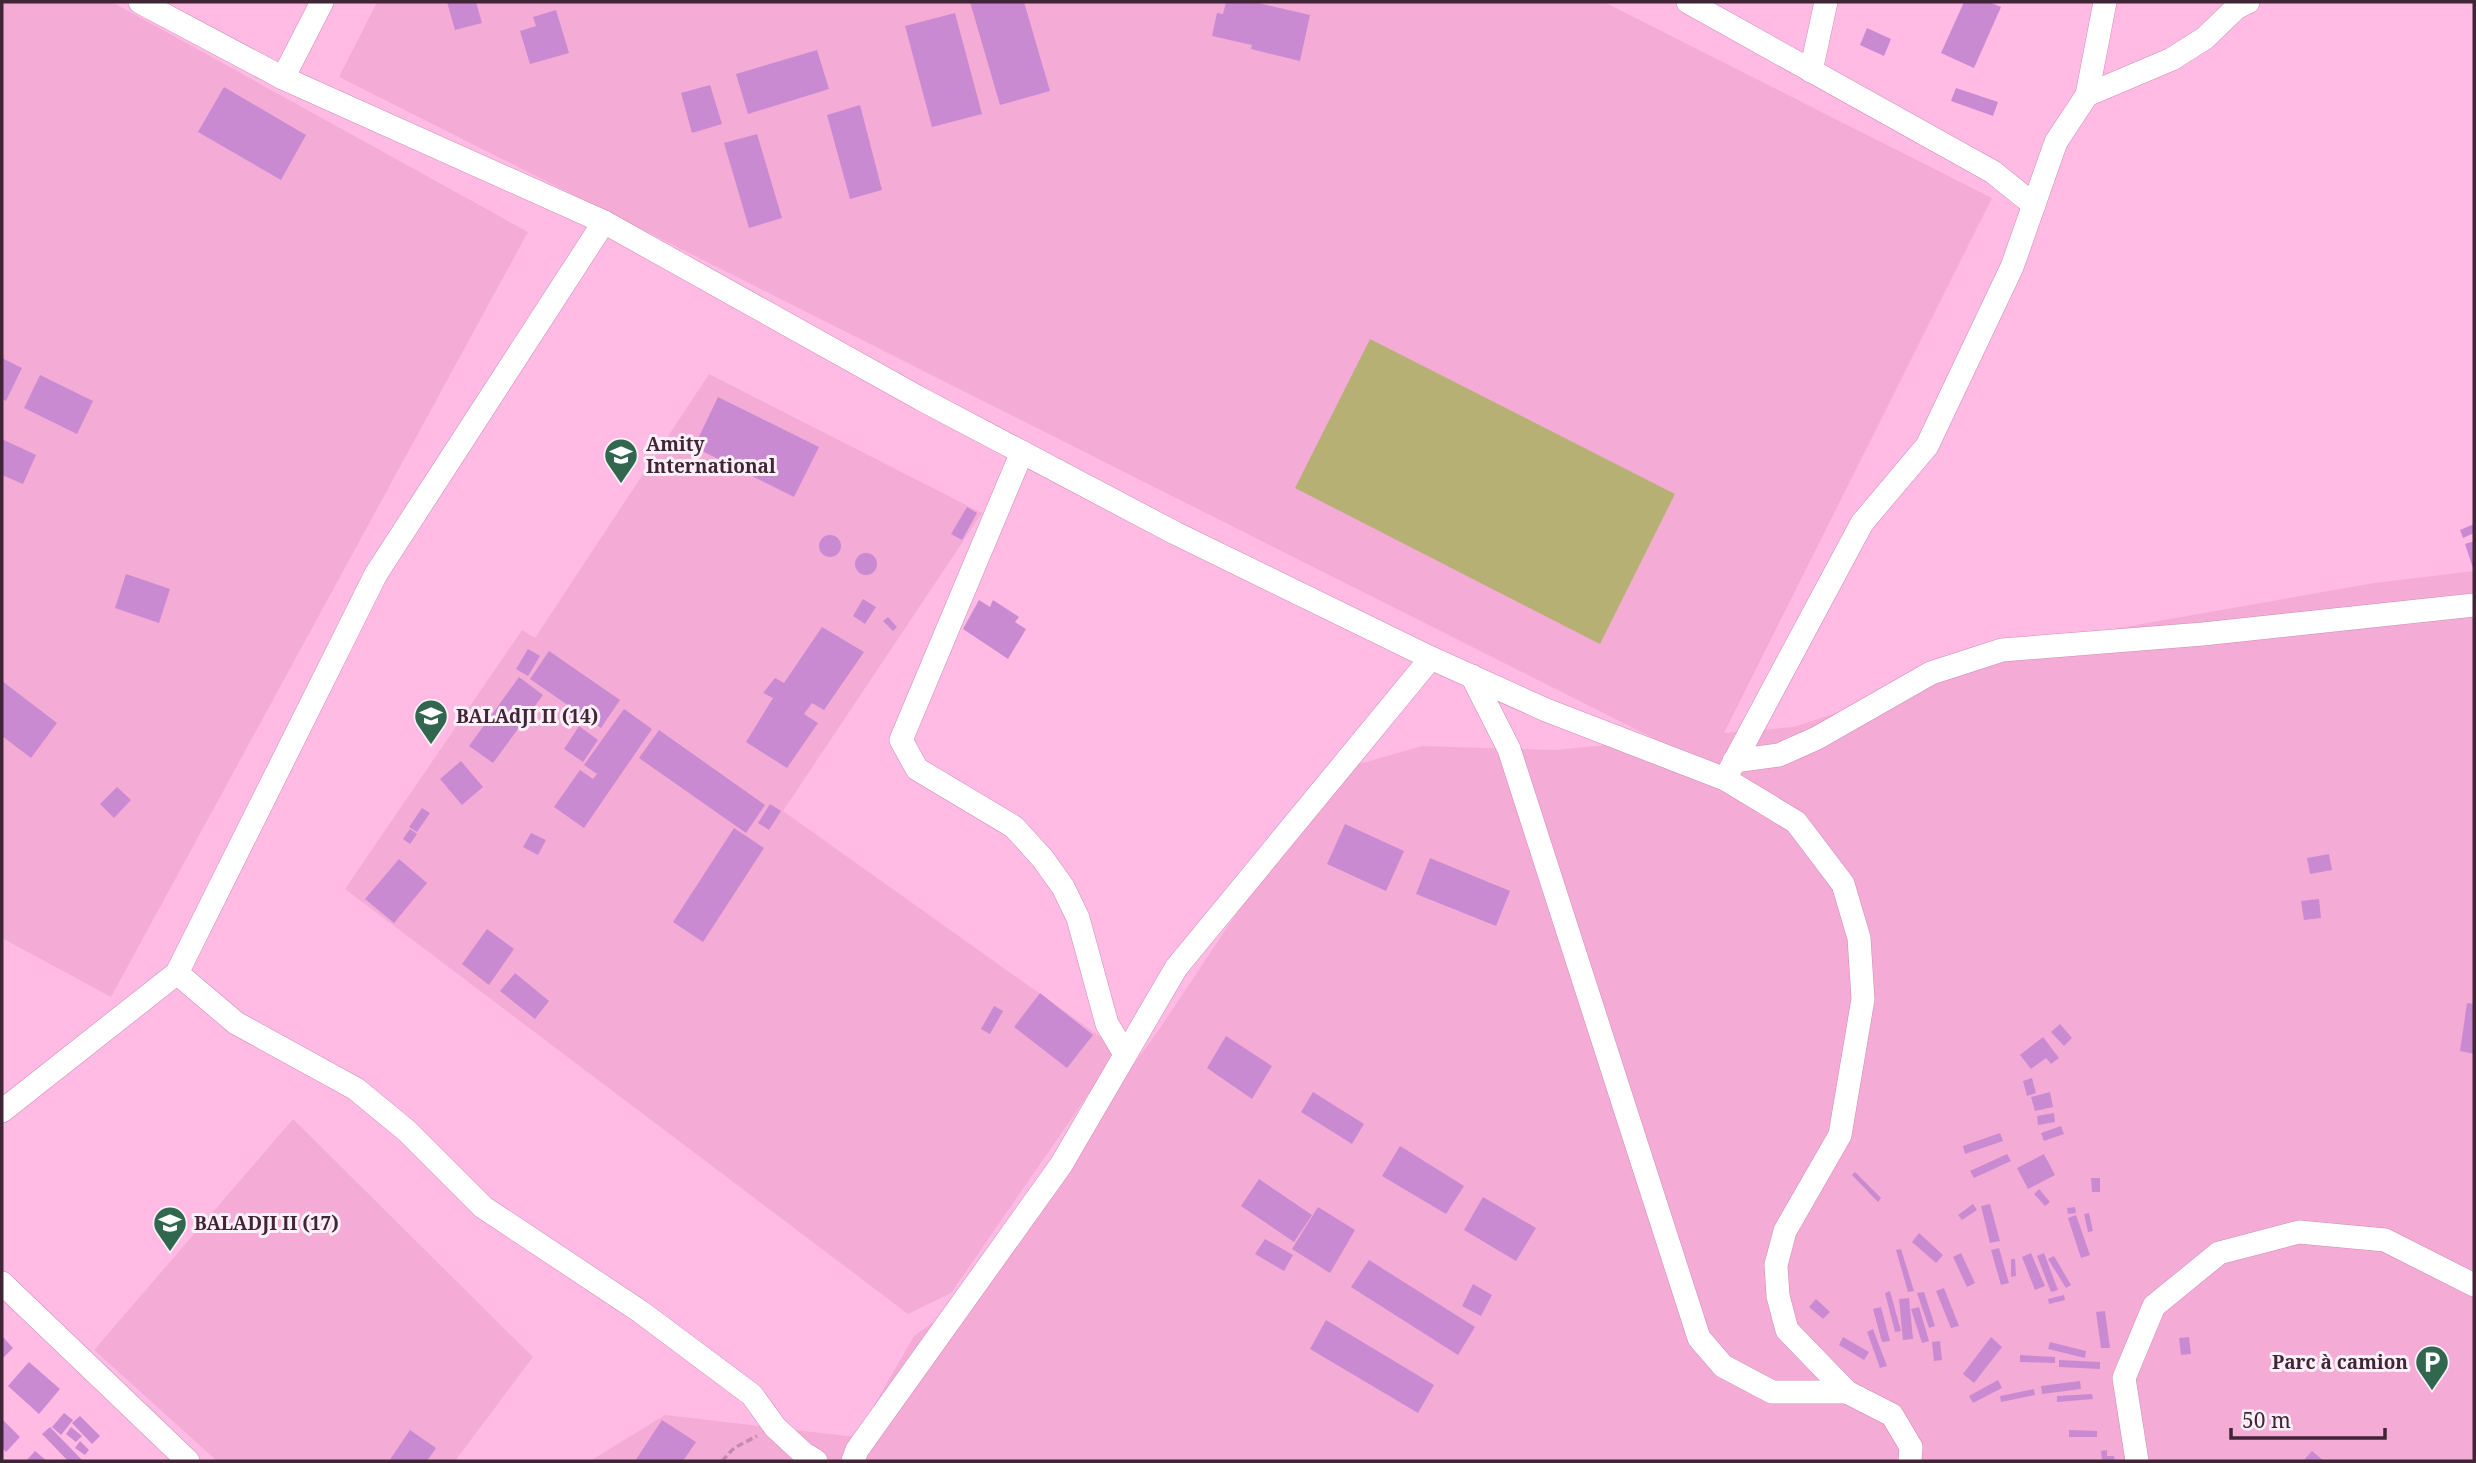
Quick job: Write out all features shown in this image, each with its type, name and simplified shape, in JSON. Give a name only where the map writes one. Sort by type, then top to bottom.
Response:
[{"type":"street","points":[[140,2],[283,78],[604,222],[897,385],[1175,533],[1431,657],[1546,710],[1730,770],[1796,822],[1843,884],[1859,938],[1863,999],[1840,1135],[1785,1231],[1776,1265],[1778,1296],[1787,1330],[1847,1392],[1892,1415],[1911,1447],[1910,1461]]},
{"type":"street","points":[[283,78],[323,2]]},
{"type":"street","points":[[1688,2],[1993,172],[2034,205]]},
{"type":"street","points":[[1811,71],[1826,2]]},
{"type":"street","points":[[1730,770],[1862,523],[1927,446],[2012,267],[2056,142],[2087,95],[2105,2]]},
{"type":"street","points":[[2087,95],[2172,59],[2205,38],[2236,8],[2249,2]]},
{"type":"street","points":[[2,1111],[177,973],[376,574],[604,222]]},
{"type":"street","points":[[1022,452],[901,740],[917,769],[1014,827],[1044,859],[1063,887],[1078,918],[1107,1024],[1125,1054]]},
{"type":"street","points":[[1730,770],[1779,755],[1817,738],[1931,673],[2002,650],[2203,634],[2474,605]]},
{"type":"street","points":[[853,1461],[865,1439],[1061,1165],[1176,968],[1431,657]]},
{"type":"street","points":[[1472,676],[1509,750],[1699,1338],[1723,1366],[1772,1392],[1847,1392]]},
{"type":"street","points":[[177,973],[236,1023],[356,1089],[407,1131],[483,1207],[642,1312],[752,1395],[775,1426],[803,1453],[816,1461]]},
{"type":"street","points":[[2137,1461],[2124,1378],[2154,1306],[2219,1253],[2299,1232],[2385,1240],[2474,1285]]},
{"type":"street","points":[[2,1283],[188,1461]]},
{"type":"path","points":[[722,1461],[734,1448],[775,1426]]},
{"type":"shaded area","points":[[2,2],[112,2],[528,232],[111,997],[2,938]]},
{"type":"shaded area","points":[[377,2],[1604,2],[1992,198],[1724,733],[1794,727],[2056,639],[2374,583],[2474,571],[2474,1461],[590,1461],[665,1415],[856,1437],[914,1336],[975,1292],[1054,1174],[1158,1031],[1331,772],[1422,746],[1555,750],[1657,740],[339,77]]},
{"type":"shaded area","points":[[1370,339],[1675,494],[1600,644],[1295,488]]},
{"type":"shaded area","points":[[709,374],[982,513],[783,811],[1119,1050],[951,1293],[908,1314],[345,889],[522,630],[535,638]]},
{"type":"shaded area","points":[[293,1119],[533,1357],[455,1461],[217,1461],[94,1350]]},
{"type":"building","points":[[447,2],[476,2],[482,23],[455,30]]},
{"type":"building","points":[[970,2],[1024,2],[1050,91],[1000,105]]},
{"type":"building","points":[[1226,2],[1254,2],[1310,15],[1300,61],[1251,49],[1252,45],[1212,36],[1217,13],[1223,14]]},
{"type":"building","points":[[1964,2],[1989,2],[2001,7],[1974,68],[1941,53]]},
{"type":"building","points":[[556,10],[569,53],[530,64],[520,31],[536,26],[533,17]]},
{"type":"building","points":[[955,13],[982,114],[932,127],[905,26]]},
{"type":"building","points":[[1867,28],[1891,39],[1884,56],[1860,45]]},
{"type":"building","points":[[817,50],[829,89],[748,114],[736,74]]},
{"type":"building","points":[[710,85],[722,124],[692,133],[681,93]]},
{"type":"building","points":[[224,87],[306,135],[281,180],[198,132]]},
{"type":"building","points":[[1956,88],[1998,102],[1993,116],[1951,101]]},
{"type":"building","points":[[860,105],[882,190],[850,199],[827,115]]},
{"type":"building","points":[[757,134],[782,218],[749,228],[724,143]]},
{"type":"building","points":[[2,358],[22,368],[6,401],[2,399]]},
{"type":"building","points":[[40,375],[93,401],[77,434],[24,408]]},
{"type":"building","points":[[718,397],[819,447],[794,497],[694,447]]},
{"type":"building","points":[[2,439],[36,455],[23,484],[2,475]]},
{"type":"building","points":[[967,507],[977,513],[962,540],[951,534]]},
{"type":"building","points":[[2474,524],[2474,533],[2463,538],[2460,530]]},
{"type":"building","points":[[830,535],[838,538],[841,546],[838,554],[830,557],[822,554],[819,546],[822,538]]},
{"type":"building","points":[[2474,541],[2474,571],[2465,544]]},
{"type":"building","points":[[866,553],[874,556],[877,564],[874,572],[866,575],[858,572],[855,564],[858,556]]},
{"type":"building","points":[[126,574],[170,589],[159,623],[115,608]]},
{"type":"building","points":[[863,599],[876,607],[865,624],[853,616]]},
{"type":"building","points":[[979,600],[990,607],[993,600],[1019,617],[1015,622],[1026,629],[1008,659],[963,629]]},
{"type":"building","points":[[888,617],[897,627],[893,631],[883,621]]},
{"type":"building","points":[[822,627],[864,652],[824,710],[812,703],[804,714],[818,723],[787,768],[746,742],[773,698],[763,693],[775,678],[784,683]]},
{"type":"building","points":[[528,649],[540,656],[528,676],[516,669]]},
{"type":"building","points":[[549,651],[620,700],[601,728],[530,679]]},
{"type":"building","points":[[519,677],[543,695],[493,763],[469,746]]},
{"type":"building","points":[[2,681],[57,723],[31,758],[2,736]]},
{"type":"building","points":[[624,709],[652,729],[584,828],[554,807],[580,770],[593,779],[597,774],[584,765]]},
{"type":"building","points":[[579,726],[598,740],[583,762],[564,749]]},
{"type":"building","points":[[659,730],[765,805],[746,833],[639,758]]},
{"type":"building","points":[[461,761],[483,787],[462,805],[440,779]]},
{"type":"building","points":[[117,787],[131,800],[114,818],[100,804]]},
{"type":"building","points":[[770,804],[781,811],[769,830],[758,823]]},
{"type":"building","points":[[422,808],[430,813],[417,832],[409,827]]},
{"type":"building","points":[[1345,824],[1404,851],[1386,891],[1327,864]]},
{"type":"building","points":[[734,828],[764,848],[703,942],[673,922]]},
{"type":"building","points":[[410,829],[417,834],[410,844],[403,839]]},
{"type":"building","points":[[531,833],[546,840],[538,855],[523,847]]},
{"type":"building","points":[[2329,854],[2332,870],[2310,874],[2307,858]]},
{"type":"building","points":[[1430,858],[1510,891],[1496,926],[1416,894]]},
{"type":"building","points":[[399,859],[427,883],[394,923],[365,899]]},
{"type":"building","points":[[2319,899],[2321,918],[2304,920],[2301,901]]},
{"type":"building","points":[[487,929],[514,949],[489,985],[462,964]]},
{"type":"building","points":[[515,973],[549,1001],[535,1019],[500,991]]},
{"type":"building","points":[[1040,993],[1093,1035],[1067,1068],[1014,1027]]},
{"type":"building","points":[[2467,1003],[2474,1004],[2474,1054],[2460,1051]]},
{"type":"building","points":[[994,1006],[1003,1011],[990,1034],[981,1029]]},
{"type":"building","points":[[2060,1024],[2072,1038],[2064,1046],[2051,1032]]},
{"type":"building","points":[[1226,1036],[1272,1066],[1252,1099],[1207,1068]]},
{"type":"building","points":[[2043,1037],[2059,1058],[2051,1064],[2046,1058],[2031,1069],[2020,1055]]},
{"type":"building","points":[[2032,1078],[2036,1093],[2027,1096],[2023,1081]]},
{"type":"building","points":[[1313,1092],[1364,1124],[1352,1144],[1301,1112]]},
{"type":"building","points":[[2050,1092],[2053,1107],[2035,1111],[2031,1097]]},
{"type":"building","points":[[2054,1113],[2055,1122],[2038,1125],[2037,1116]]},
{"type":"building","points":[[2061,1126],[2064,1134],[2044,1141],[2041,1133]]},
{"type":"building","points":[[2000,1133],[2003,1141],[1965,1154],[1963,1146]]},
{"type":"building","points":[[1400,1146],[1464,1186],[1446,1214],[1382,1176]]},
{"type":"building","points":[[2007,1154],[2011,1161],[1974,1178],[1970,1171]]},
{"type":"building","points":[[2044,1154],[2055,1175],[2028,1189],[2017,1168]]},
{"type":"building","points":[[1855,1172],[1881,1198],[1878,1202],[1852,1175]]},
{"type":"building","points":[[2091,1178],[2100,1178],[2100,1192],[2092,1192]]},
{"type":"building","points":[[1259,1179],[1312,1215],[1294,1242],[1241,1206]]},
{"type":"building","points":[[2039,1189],[2050,1202],[2045,1206],[2034,1194]]},
{"type":"building","points":[[1483,1197],[1536,1228],[1516,1261],[1464,1230]]},
{"type":"building","points":[[1973,1204],[1977,1210],[1962,1220],[1958,1215]]},
{"type":"building","points":[[1990,1204],[2000,1241],[1990,1243],[1981,1206]]},
{"type":"building","points":[[1318,1207],[1355,1230],[1330,1273],[1292,1249]]},
{"type":"building","points":[[2075,1207],[2076,1213],[2068,1214],[2067,1208]]},
{"type":"building","points":[[2089,1213],[2093,1231],[2088,1232],[2084,1214]]},
{"type":"building","points":[[2076,1215],[2090,1255],[2081,1258],[2068,1218]]},
{"type":"building","points":[[1919,1233],[1943,1255],[1936,1263],[1912,1242]]},
{"type":"building","points":[[1265,1239],[1293,1255],[1284,1271],[1255,1254]]},
{"type":"building","points":[[1999,1248],[2009,1283],[2001,1285],[1991,1250]]},
{"type":"building","points":[[1901,1249],[1914,1291],[1908,1292],[1896,1250]]},
{"type":"building","points":[[1961,1253],[1975,1283],[1967,1287],[1953,1257]]},
{"type":"building","points":[[2031,1253],[2045,1286],[2035,1290],[2022,1257]]},
{"type":"building","points":[[2044,1253],[2058,1290],[2051,1292],[2037,1256]]},
{"type":"building","points":[[2054,1256],[2071,1285],[2066,1288],[2048,1259]]},
{"type":"building","points":[[2011,1259],[2015,1259],[2016,1276],[2011,1277]]},
{"type":"building","points":[[1369,1260],[1475,1327],[1458,1355],[1351,1287]]},
{"type":"building","points":[[1473,1284],[1492,1295],[1481,1316],[1462,1306]]},
{"type":"building","points":[[1944,1288],[1959,1326],[1951,1328],[1936,1291]]},
{"type":"building","points":[[1890,1291],[1901,1331],[1895,1332],[1885,1293]]},
{"type":"building","points":[[1924,1292],[1935,1326],[1929,1328],[1917,1293]]},
{"type":"building","points":[[2064,1295],[2065,1300],[2049,1304],[2048,1299]]},
{"type":"building","points":[[1909,1298],[1913,1339],[1903,1340],[1899,1299]]},
{"type":"building","points":[[1816,1299],[1830,1312],[1823,1319],[1809,1307]]},
{"type":"building","points":[[1881,1307],[1890,1341],[1882,1342],[1873,1309]]},
{"type":"building","points":[[1919,1307],[1929,1341],[1922,1343],[1911,1309]]},
{"type":"building","points":[[2105,1311],[2110,1348],[2101,1348],[2096,1312]]},
{"type":"building","points":[[1326,1320],[1434,1385],[1418,1413],[1310,1349]]},
{"type":"building","points":[[1873,1329],[1887,1366],[1880,1368],[1867,1332]]},
{"type":"building","points":[[2,1336],[13,1348],[2,1359]]},
{"type":"building","points":[[1843,1337],[1869,1352],[1864,1360],[1839,1345]]},
{"type":"building","points":[[1991,1337],[2002,1347],[1974,1383],[1963,1374]]},
{"type":"building","points":[[2189,1337],[2191,1354],[2181,1355],[2179,1338]]},
{"type":"building","points":[[1940,1341],[1942,1360],[1934,1361],[1932,1342]]},
{"type":"building","points":[[2050,1342],[2086,1351],[2085,1358],[2048,1349]]},
{"type":"building","points":[[2020,1355],[2055,1357],[2055,1363],[2020,1362]]},
{"type":"building","points":[[2059,1360],[2100,1362],[2100,1369],[2059,1367]]},
{"type":"building","points":[[29,1362],[60,1389],[39,1414],[8,1386]]},
{"type":"building","points":[[1998,1380],[2002,1388],[1973,1403],[1969,1396]]},
{"type":"building","points":[[2080,1381],[2081,1389],[2042,1394],[2041,1386]]},
{"type":"building","points":[[2034,1389],[2035,1395],[2001,1402],[2000,1396]]},
{"type":"building","points":[[2092,1394],[2093,1399],[2057,1402],[2057,1396]]},
{"type":"building","points":[[64,1413],[73,1420],[61,1435],[52,1427]]},
{"type":"building","points":[[80,1416],[100,1436],[92,1444],[72,1423]]},
{"type":"building","points":[[2,1419],[20,1437],[6,1452],[2,1448]]},
{"type":"building","points":[[662,1420],[696,1442],[683,1461],[635,1461]]},
{"type":"building","points":[[50,1427],[83,1461],[68,1461],[42,1434]]},
{"type":"building","points":[[71,1427],[82,1436],[76,1442],[66,1434]]},
{"type":"building","points":[[410,1430],[436,1448],[427,1461],[389,1461]]},
{"type":"building","points":[[2069,1430],[2097,1431],[2097,1437],[2069,1437]]},
{"type":"building","points":[[80,1441],[89,1450],[85,1455],[75,1448]]},
{"type":"building","points":[[2107,1450],[2107,1456],[2114,1456],[2115,1461],[2102,1461],[2101,1451]]},
{"type":"building","points":[[35,1451],[47,1461],[26,1461]]},
{"type":"building","points":[[2312,1451],[2324,1461],[2303,1461]]},
{"type":"place","name":"Amity International","points":[[621,485]]},
{"type":"place","name":"BALAdJI II (14)","points":[[431,746]]},
{"type":"place","name":"BALADJI II (17)","points":[[170,1253]]},
{"type":"place","name":"Parc à camion","points":[[2432,1392]]}]
